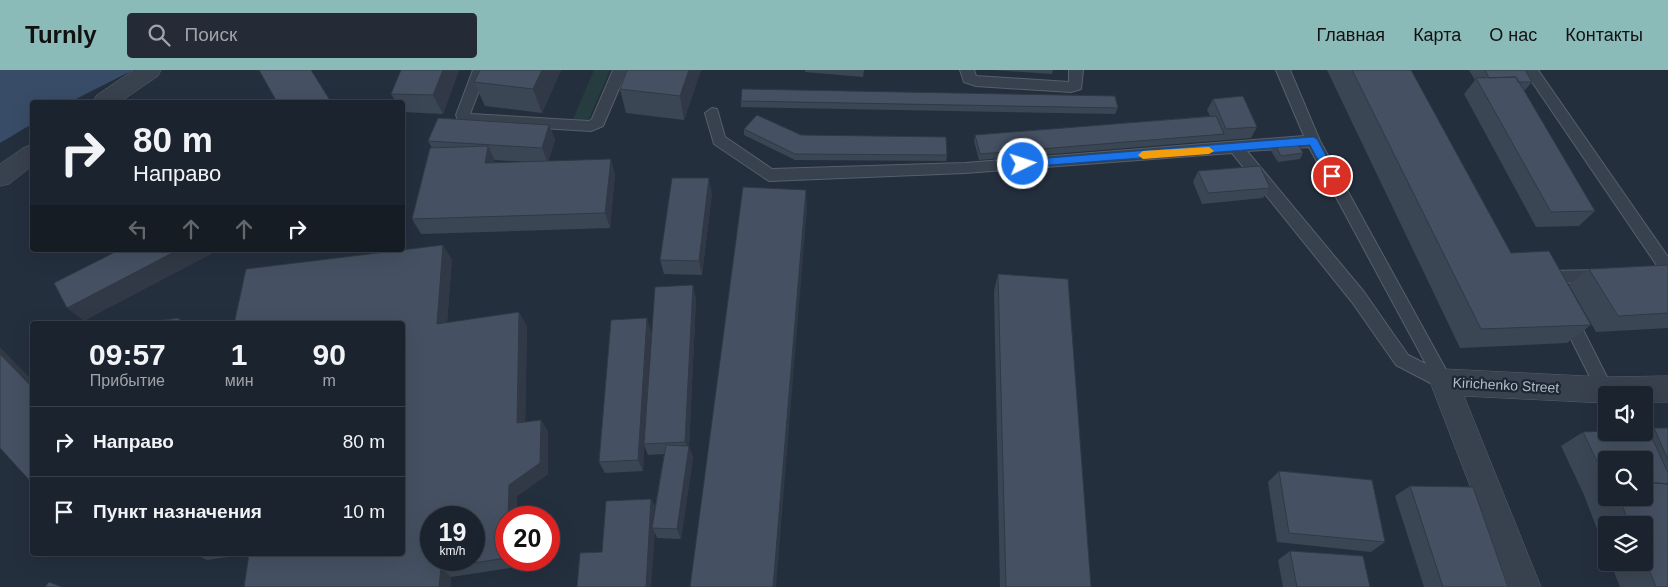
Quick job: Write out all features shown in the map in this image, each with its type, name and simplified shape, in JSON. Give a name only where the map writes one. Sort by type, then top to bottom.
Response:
[{"type":"street","points":[[107,100],[150,70]]},
{"type":"street","points":[[0,177],[30,155]]},
{"type":"street","name":"Kirichenko Street","points":[[1525,587],[1444,382],[1598,390]]},
{"type":"street","name":"Kirichenko Street","points":[[1653,389],[1668,389]]},
{"type":"lane","points":[[480,70],[463,116],[464,118],[591,126],[598,122],[620,70]]},
{"type":"lane","points":[[967,70],[969,79],[976,82],[1071,87],[1076,86],[1076,70]]},
{"type":"lane","points":[[1283,70],[1313,141],[1444,382]]},
{"type":"lane","points":[[1531,70],[1668,269]]},
{"type":"lane","points":[[712,113],[719,140],[769,175],[965,168],[1237,149],[1313,141]]},
{"type":"lane","points":[[1237,149],[1358,297],[1402,360],[1444,382]]},
{"type":"lane","points":[[1648,274],[1668,274]]},
{"type":"lane","points":[[1603,386],[1548,277],[1618,275]]},
{"type":"green space","points":[[594,70],[610,70],[588,121],[573,119]]},
{"type":"water","points":[[0,70],[133,70],[74,100],[30,100],[30,125],[0,143]]},
{"type":"building","points":[[259,70],[311,70],[330,100],[276,100]]},
{"type":"building","points":[[401,70],[443,70],[433,95],[391,94]]},
{"type":"building","points":[[480,70],[542,70],[533,89],[474,82]]},
{"type":"building","points":[[627,70],[689,70],[680,96],[620,89]]},
{"type":"building","points":[[1352,70],[1411,70],[1511,253],[1549,251],[1591,325],[1481,329]]},
{"type":"building","points":[[1485,70],[1525,70],[1532,82],[1518,82],[1516,77],[1489,78]]},
{"type":"building","points":[[1516,77],[1595,211],[1551,212],[1476,78]]},
{"type":"building","points":[[742,89],[1115,96],[1118,108],[741,101]]},
{"type":"building","points":[[1243,96],[1257,127],[1226,129],[1213,99]]},
{"type":"building","points":[[757,115],[801,135],[946,137],[947,155],[795,154],[744,129]]},
{"type":"building","points":[[1216,116],[1224,134],[980,154],[975,135]]},
{"type":"building","points":[[438,118],[549,125],[542,148],[428,141]]},
{"type":"building","points":[[1297,142],[1303,153],[1281,156],[1275,145]]},
{"type":"building","points":[[488,146],[485,163],[611,159],[605,213],[412,219],[430,148]]},
{"type":"building","points":[[1260,166],[1270,188],[1208,193],[1198,171]]},
{"type":"building","points":[[672,178],[709,178],[699,261],[660,260]]},
{"type":"building","points":[[743,187],[806,190],[773,587],[690,587]]},
{"type":"building","points":[[443,245],[437,324],[519,312],[517,423],[541,420],[540,463],[509,485],[508,506],[495,506],[495,560],[485,561],[485,506],[420,506],[420,571],[441,571],[439,587],[244,587],[249,556],[405,556],[405,321],[235,321],[246,269],[386,252],[405,252],[405,250]]},
{"type":"building","points":[[115,252],[174,252],[67,308],[54,283]]},
{"type":"building","points":[[1668,265],[1668,313],[1618,316],[1589,269]]},
{"type":"building","points":[[998,274],[1068,279],[1091,587],[1006,587]]},
{"type":"building","points":[[693,285],[685,442],[644,444],[655,287]]},
{"type":"building","points":[[179,318],[178,321],[156,321]]},
{"type":"building","points":[[647,318],[638,460],[599,462],[611,320]]},
{"type":"building","points":[[0,354],[30,385],[30,481],[0,448]]},
{"type":"building","points":[[1654,428],[1668,428],[1668,460]]},
{"type":"building","points":[[1598,431],[1598,441],[1653,440],[1668,473],[1668,484],[1653,483],[1653,451],[1598,451],[1598,463],[1583,432]]},
{"type":"building","points":[[666,445],[689,446],[677,529],[652,528]]},
{"type":"building","points":[[1279,471],[1372,480],[1385,542],[1289,533]]},
{"type":"building","points":[[1653,483],[1668,484],[1668,587],[1656,587],[1650,571],[1653,571],[1653,516],[1626,516],[1622,506],[1653,506]]},
{"type":"building","points":[[1410,486],[1473,487],[1508,587],[1443,587]]},
{"type":"building","points":[[651,499],[646,587],[577,587],[580,553],[602,552],[606,501]]},
{"type":"building","points":[[1290,551],[1363,556],[1370,587],[1297,587]]},
{"type":"building","points":[[49,582],[62,587],[45,587]]},
{"type":"slow traffic","points":[[1143,155],[1209,151]]},
{"type":"route","points":[[1023,164],[1237,149],[1313,141],[1332,176]]}]
